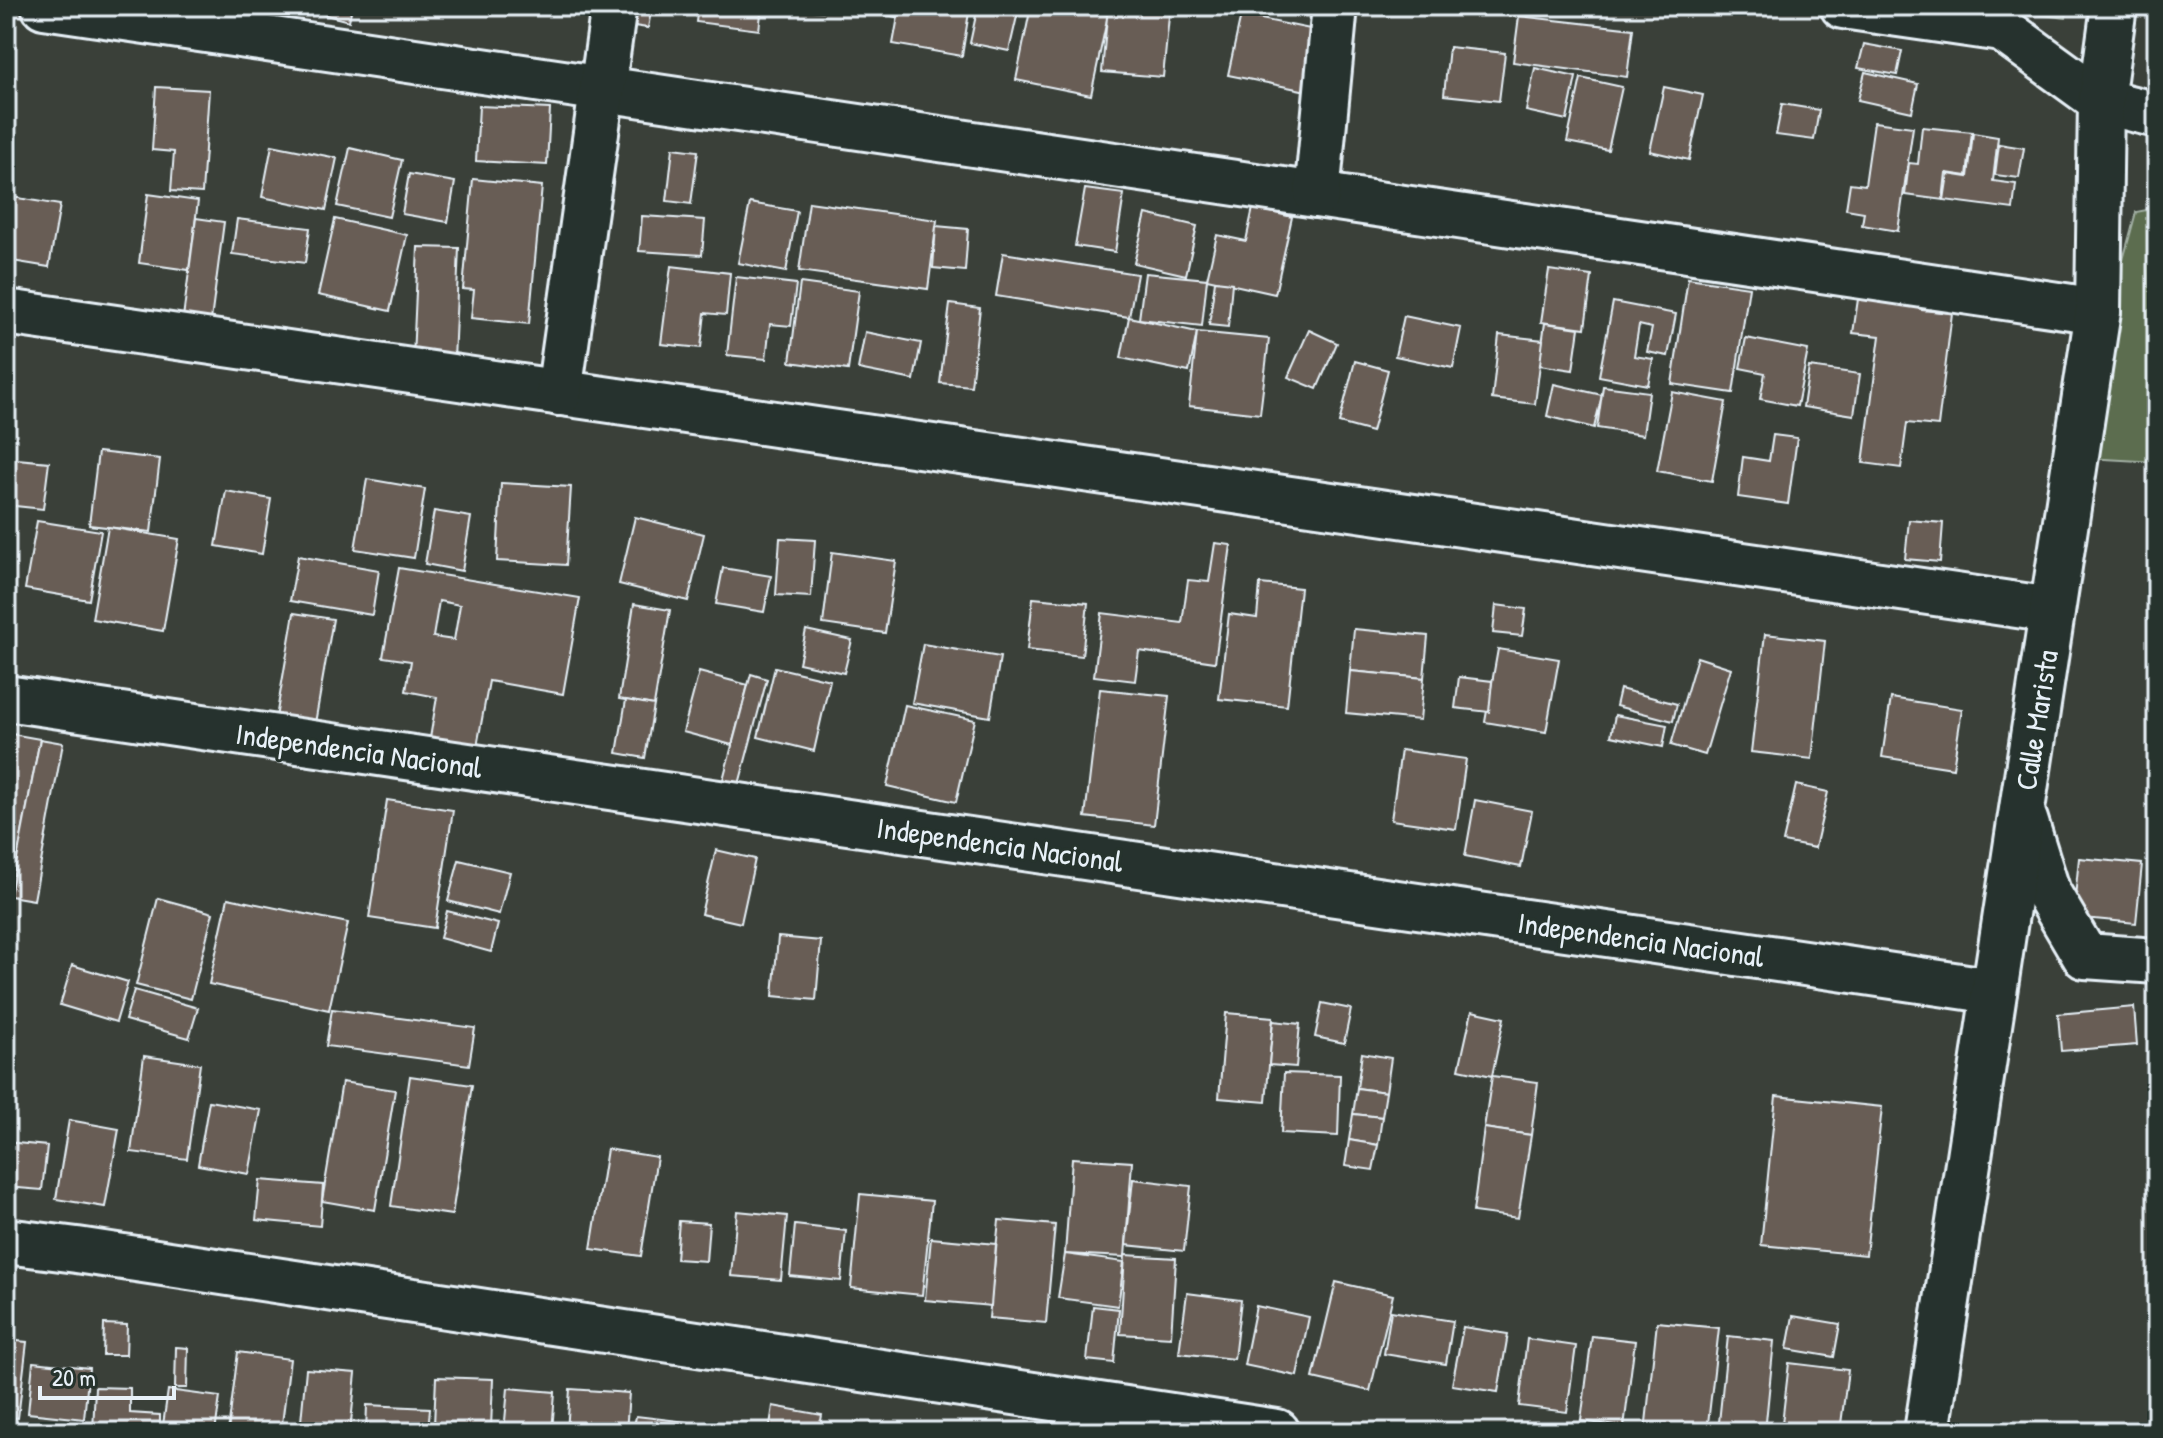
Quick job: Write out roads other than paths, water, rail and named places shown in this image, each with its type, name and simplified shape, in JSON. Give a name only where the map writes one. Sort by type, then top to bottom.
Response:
[{"type":"street","points":[[44,6],[2098,311]]},
{"type":"street","points":[[559,393],[614,6]]},
{"type":"street","points":[[1317,195],[1335,6]]},
{"type":"street","points":[[1843,6],[2002,29],[2101,101],[2157,115]]},
{"type":"street","name":"Calle Marista","points":[[1927,1432],[2098,311],[2101,101],[2114,6]]},
{"type":"street","points":[[6,312],[2052,610]]},
{"type":"street","name":"Independencia Nacional","points":[[6,698],[1994,991]]},
{"type":"street","points":[[2022,810],[2048,893],[2085,956],[2157,961]]},
{"type":"street","points":[[6,1241],[1277,1432]]}]
